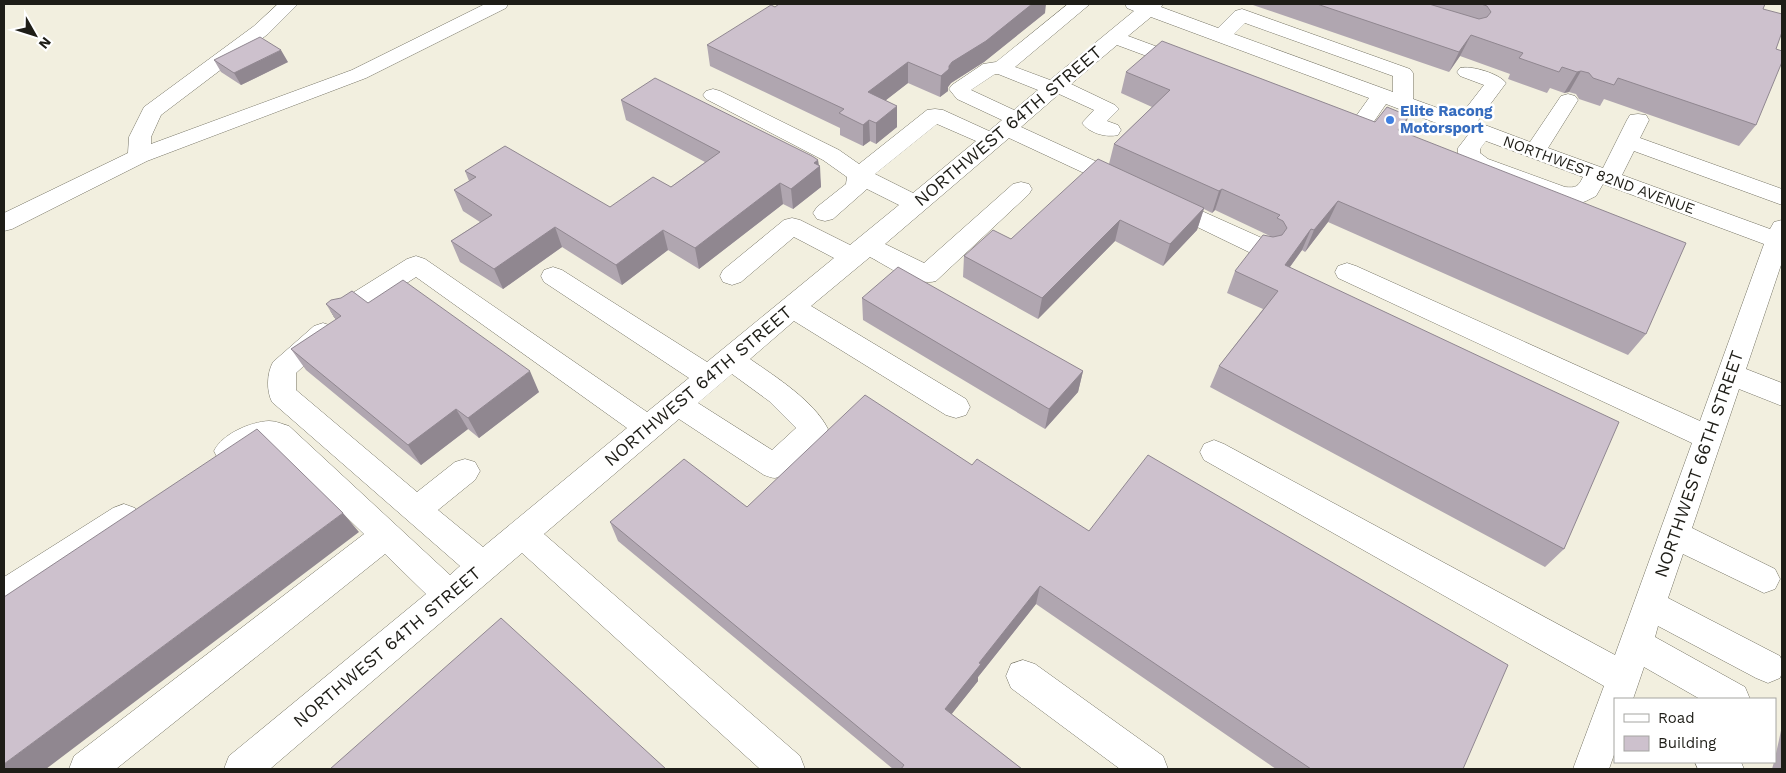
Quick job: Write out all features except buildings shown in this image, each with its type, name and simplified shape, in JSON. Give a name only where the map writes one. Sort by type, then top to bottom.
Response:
[{"type":"street","points":[[139,156],[140,137],[152,112],[261,30],[289,4]]},
{"type":"street","points":[[4,223],[139,156],[359,74],[499,4]]},
{"type":"street","points":[[1001,68],[1066,13],[1081,4]]},
{"type":"street","name":"NORTHWEST 82ND AVENUE","points":[[1145,5],[1221,36],[1603,176],[1781,237]]},
{"type":"street","name":"NORTHWEST 64TH STREET","points":[[242,769],[1114,37],[1145,5]]},
{"type":"street","points":[[1221,36],[1242,16],[1403,72],[1403,102]]},
{"type":"street","points":[[1114,37],[1205,70]]},
{"type":"street","points":[[1004,129],[964,95],[960,89],[990,68],[1001,68],[1108,109],[1093,123],[1110,130]]},
{"type":"street","points":[[1467,72],[1496,83],[1473,128],[1469,155],[1480,164],[1562,194],[1578,196],[1588,191],[1603,176],[1628,141],[1638,120]]},
{"type":"street","points":[[713,95],[832,155],[859,175],[916,204]]},
{"type":"street","points":[[1313,111],[1358,128],[1382,95]]},
{"type":"street","points":[[1535,151],[1568,100]]},
{"type":"street","points":[[825,213],[857,187],[859,175],[935,115],[1004,129],[1264,249]]},
{"type":"street","points":[[1628,141],[1782,197]]},
{"type":"street","points":[[732,276],[792,226],[927,275],[1021,189]]},
{"type":"street","name":"NORTHWEST 66TH STREET","points":[[1616,698],[1781,237]]},
{"type":"street","points":[[344,311],[416,266],[648,428]]},
{"type":"street","points":[[1347,272],[1708,438]]},
{"type":"street","points":[[553,276],[709,377]]},
{"type":"street","points":[[792,307],[956,407]]},
{"type":"street","points":[[323,333],[283,369],[282,394],[483,566]]},
{"type":"street","points":[[678,404],[774,466],[814,429],[779,393],[730,359]]},
{"type":"street","points":[[1731,374],[1782,395]]},
{"type":"street","points":[[205,466],[251,437],[266,432],[279,434],[449,595]]},
{"type":"street","points":[[1214,452],[1616,698]]},
{"type":"street","points":[[417,509],[465,471]]},
{"type":"street","points":[[4,595],[146,503]]},
{"type":"street","points":[[522,534],[787,769]]},
{"type":"street","points":[[1674,534],[1764,579]]},
{"type":"street","points":[[87,769],[386,535]]},
{"type":"street","points":[[1649,605],[1768,666]]},
{"type":"street","points":[[1636,644],[1731,698]]},
{"type":"street","points":[[1023,676],[1150,769]]},
{"type":"street","name":"NORTHWEST 66TH STREET","points":[[1596,767],[1614,705]]},
{"type":"street","points":[[1715,763],[1726,769]]},
{"type":"place","name":"Elite Racong Motorsport","points":[[1390,120]]}]
